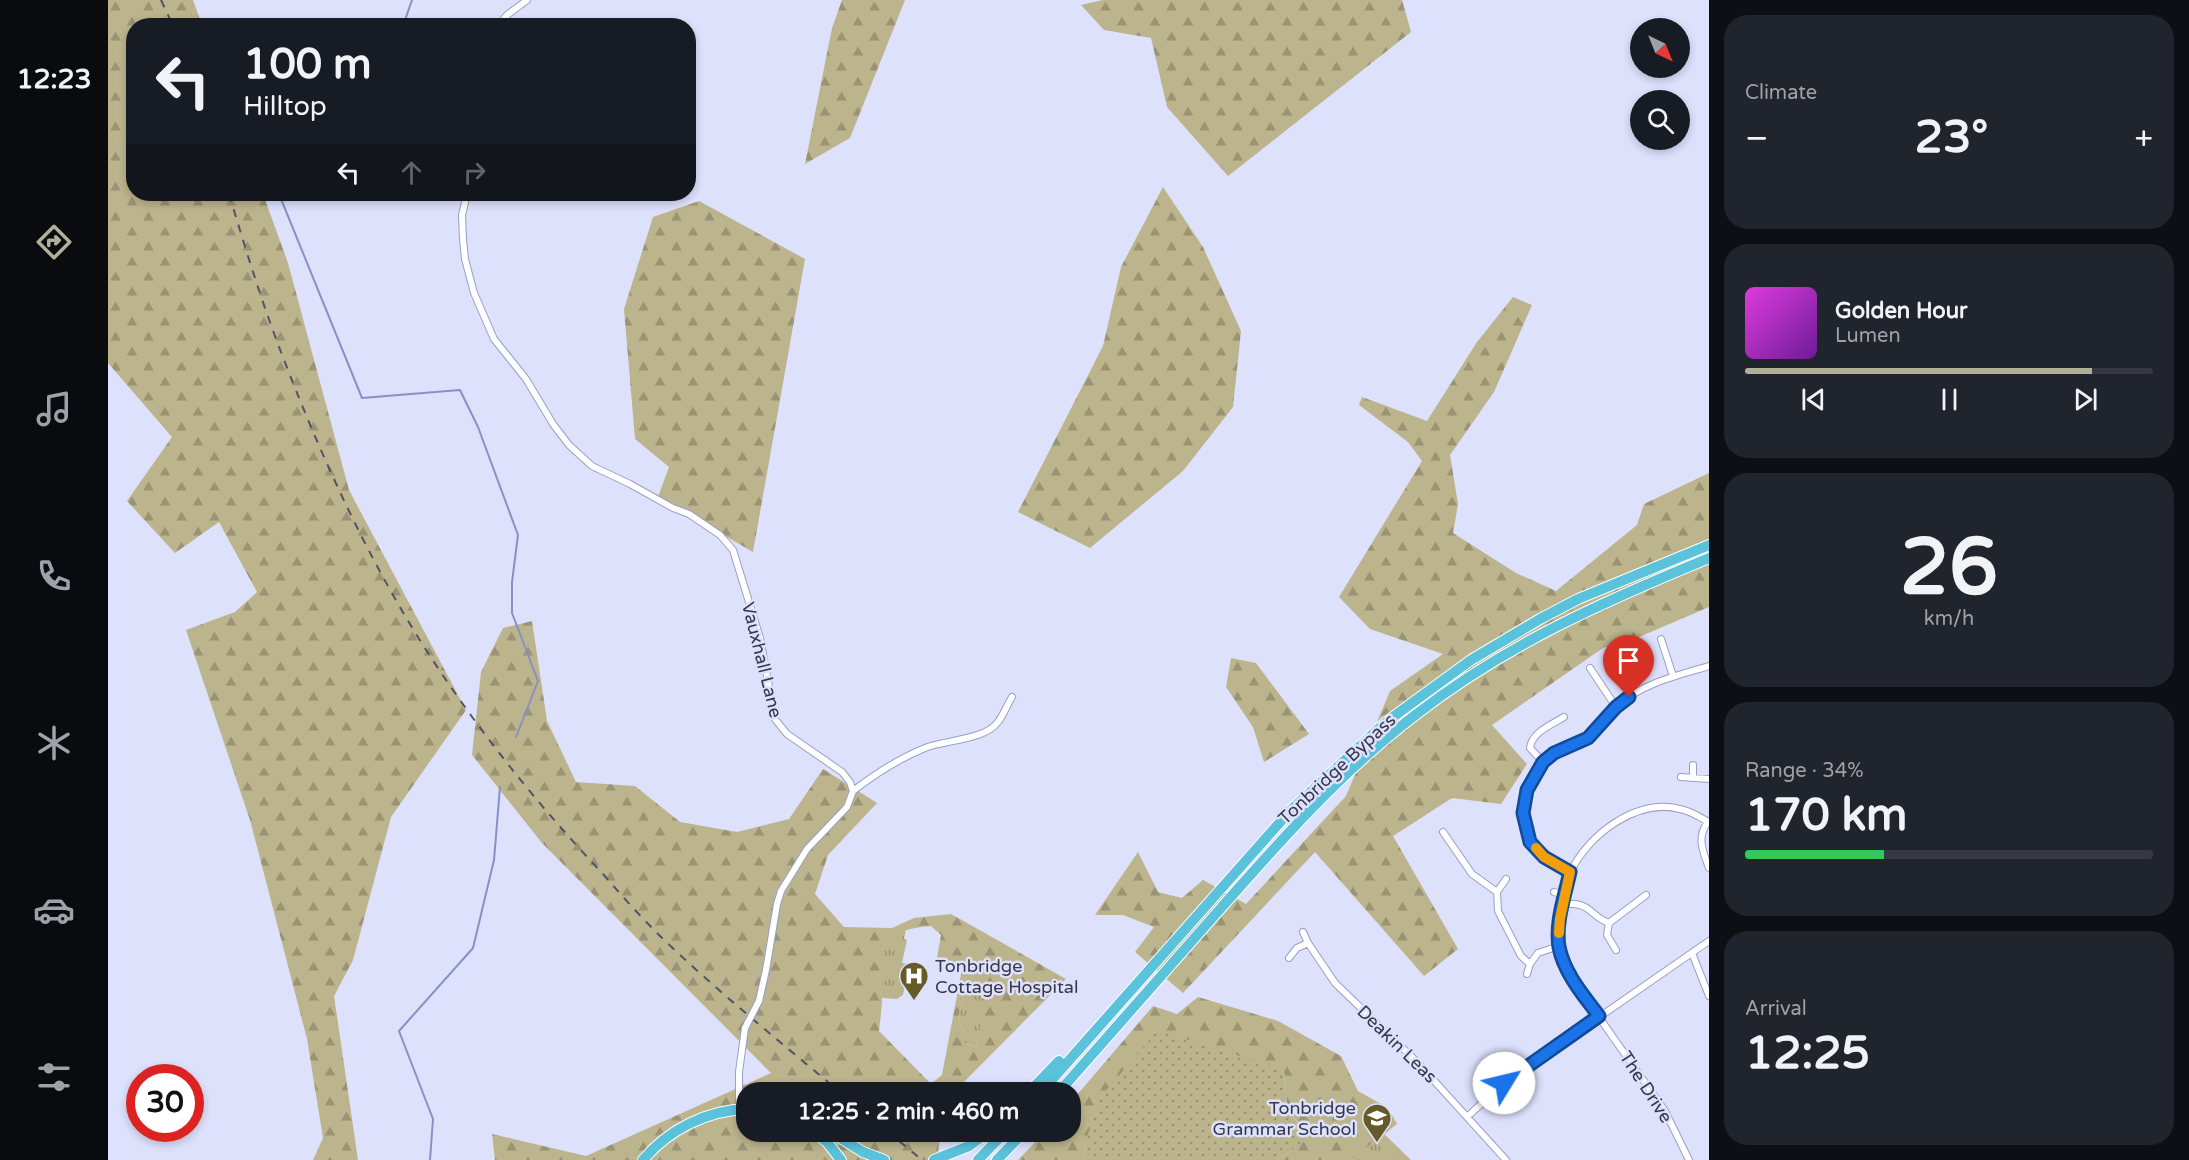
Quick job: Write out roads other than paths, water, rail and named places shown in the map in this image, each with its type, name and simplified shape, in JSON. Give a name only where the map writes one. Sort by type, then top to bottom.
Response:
[{"type":"highway","name":"Tonbridge Bypass","points":[[1050,1082],[1290,811],[1360,744],[1407,706],[1471,660],[1540,619],[1578,599],[1709,544]]},
{"type":"highway","name":"Tonbridge Bypass","points":[[1068,1082],[1299,821],[1350,770],[1400,727],[1478,671],[1545,631],[1618,596],[1709,558]]},
{"type":"highway","points":[[1039,1082],[1134,987]]},
{"type":"highway","points":[[643,1160],[663,1140],[694,1122],[709,1116],[736,1110]]},
{"type":"highway","points":[[826,1142],[841,1160]]},
{"type":"highway","points":[[847,1142],[863,1152],[884,1160]]},
{"type":"highway","points":[[934,1160],[957,1152],[972,1142]]},
{"type":"highway","points":[[978,1160],[995,1142]]},
{"type":"highway","points":[[997,1160],[1014,1142]]},
{"type":"street","points":[[505,18],[527,0]]},
{"type":"street","name":"Vauxhall Lane","points":[[465,201],[462,215],[465,259],[474,293],[494,339],[526,379],[553,424],[582,459],[689,514],[728,542],[733,550],[760,638],[775,719],[787,734],[842,772],[850,782],[853,791]]},
{"type":"street","points":[[1661,639],[1673,676]]},
{"type":"street","points":[[1570,872],[1544,857],[1530,842],[1523,813],[1527,790],[1543,762],[1554,753],[1588,738],[1616,707],[1639,690],[1673,676],[1709,666]]},
{"type":"street","points":[[1590,668],[1616,707]]},
{"type":"street","points":[[740,1082],[739,1072],[745,1028],[759,1001],[777,904],[781,891],[807,849],[847,807],[853,791],[879,771],[927,747],[990,729],[998,722],[1012,697]]},
{"type":"street","points":[[1543,762],[1530,748],[1531,740],[1564,717]]},
{"type":"street","points":[[1693,765],[1693,778]]},
{"type":"street","points":[[1681,777],[1709,779]]},
{"type":"street","points":[[1527,974],[1530,964],[1538,953],[1559,946],[1560,919],[1570,872],[1594,839],[1631,814],[1651,808],[1678,808],[1695,813],[1709,822],[1702,830],[1701,844],[1709,868]]},
{"type":"street","points":[[1443,832],[1472,874],[1497,892]]},
{"type":"street","points":[[1506,879],[1497,892],[1498,911],[1521,956],[1530,964]]},
{"type":"street","points":[[1554,892],[1565,895]]},
{"type":"street","points":[[1616,950],[1607,935],[1609,922],[1646,895]]},
{"type":"street","points":[[1564,904],[1578,903],[1587,906],[1609,922]]},
{"type":"street","name":"Deakin Leas","points":[[1303,932],[1308,944],[1335,983],[1417,1062],[1506,1160]]},
{"type":"street","points":[[1468,1116],[1504,1083],[1709,941]]},
{"type":"street","points":[[1289,958],[1297,948],[1308,944]]},
{"type":"street","name":"The Drive","points":[[1559,946],[1577,986],[1665,1111],[1689,1160]]},
{"type":"street","points":[[1692,953],[1709,996]]},
{"type":"waterway","points":[[406,18],[412,0]]},
{"type":"waterway","points":[[282,201],[362,398],[460,390],[478,427],[518,535],[512,582],[512,613],[538,681],[516,737]]},
{"type":"waterway","points":[[430,1160],[433,1119],[399,1031],[473,948],[494,860],[500,787]]},
{"type":"railway","points":[[161,0],[169,18]]},
{"type":"railway","points":[[231,201],[274,332],[330,470],[387,584],[449,685],[534,796],[659,935],[726,996],[828,1082]]},
{"type":"railway","points":[[900,1142],[922,1160]]},
{"type":"place","name":"Tonbridge Cottage Hospital","points":[[914,1002]]},
{"type":"place","name":"Tonbridge Grammar School","points":[[1377,1144]]}]
